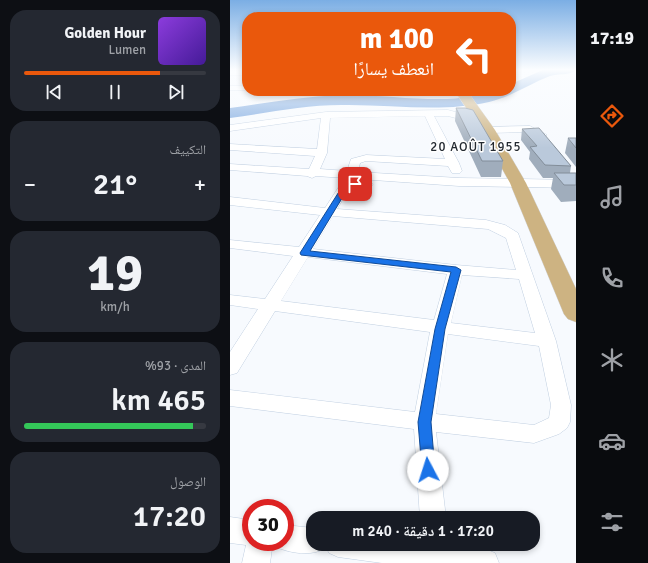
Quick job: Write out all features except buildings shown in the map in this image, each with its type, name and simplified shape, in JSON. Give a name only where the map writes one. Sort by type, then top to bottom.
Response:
[{"type":"main road","points":[[464,96],[483,123],[518,183],[576,314]]},
{"type":"street","points":[[428,113],[453,163],[459,182]]},
{"type":"street","points":[[230,128],[326,115],[428,113],[454,114],[483,123],[534,130],[541,133],[551,146]]},
{"type":"street","points":[[312,174],[322,153],[326,115]]},
{"type":"street","points":[[230,178],[235,168],[254,149],[268,123]]},
{"type":"street","points":[[230,147],[322,153]]},
{"type":"street","points":[[351,176],[355,161],[366,158],[453,163]]},
{"type":"street","points":[[235,168],[459,182],[576,184]]},
{"type":"street","points":[[230,368],[344,188],[350,185],[360,184],[426,192]]},
{"type":"street","points":[[230,201],[328,212],[478,224],[498,227],[513,236],[547,342],[561,405],[559,422],[551,428],[534,434],[230,398]]},
{"type":"street","points":[[230,244],[456,270],[526,275]]},
{"type":"street","points":[[431,511],[424,422],[440,329],[456,270]]},
{"type":"street","points":[[230,300],[547,342]]},
{"type":"street","points":[[230,530],[242,532]]},
{"type":"street","points":[[294,539],[306,540]]},
{"type":"street","points":[[256,563],[258,551]]},
{"type":"street","points":[[407,551],[436,554],[485,563]]},
{"type":"waterway","points":[[230,113],[339,100],[447,103],[469,102],[494,96]]},
{"type":"district","name":"20 AOÛT 1955","points":[[476,147]]},
{"type":"route","points":[[355,184],[344,188],[304,253],[456,270],[440,329],[424,422],[428,470]]}]
